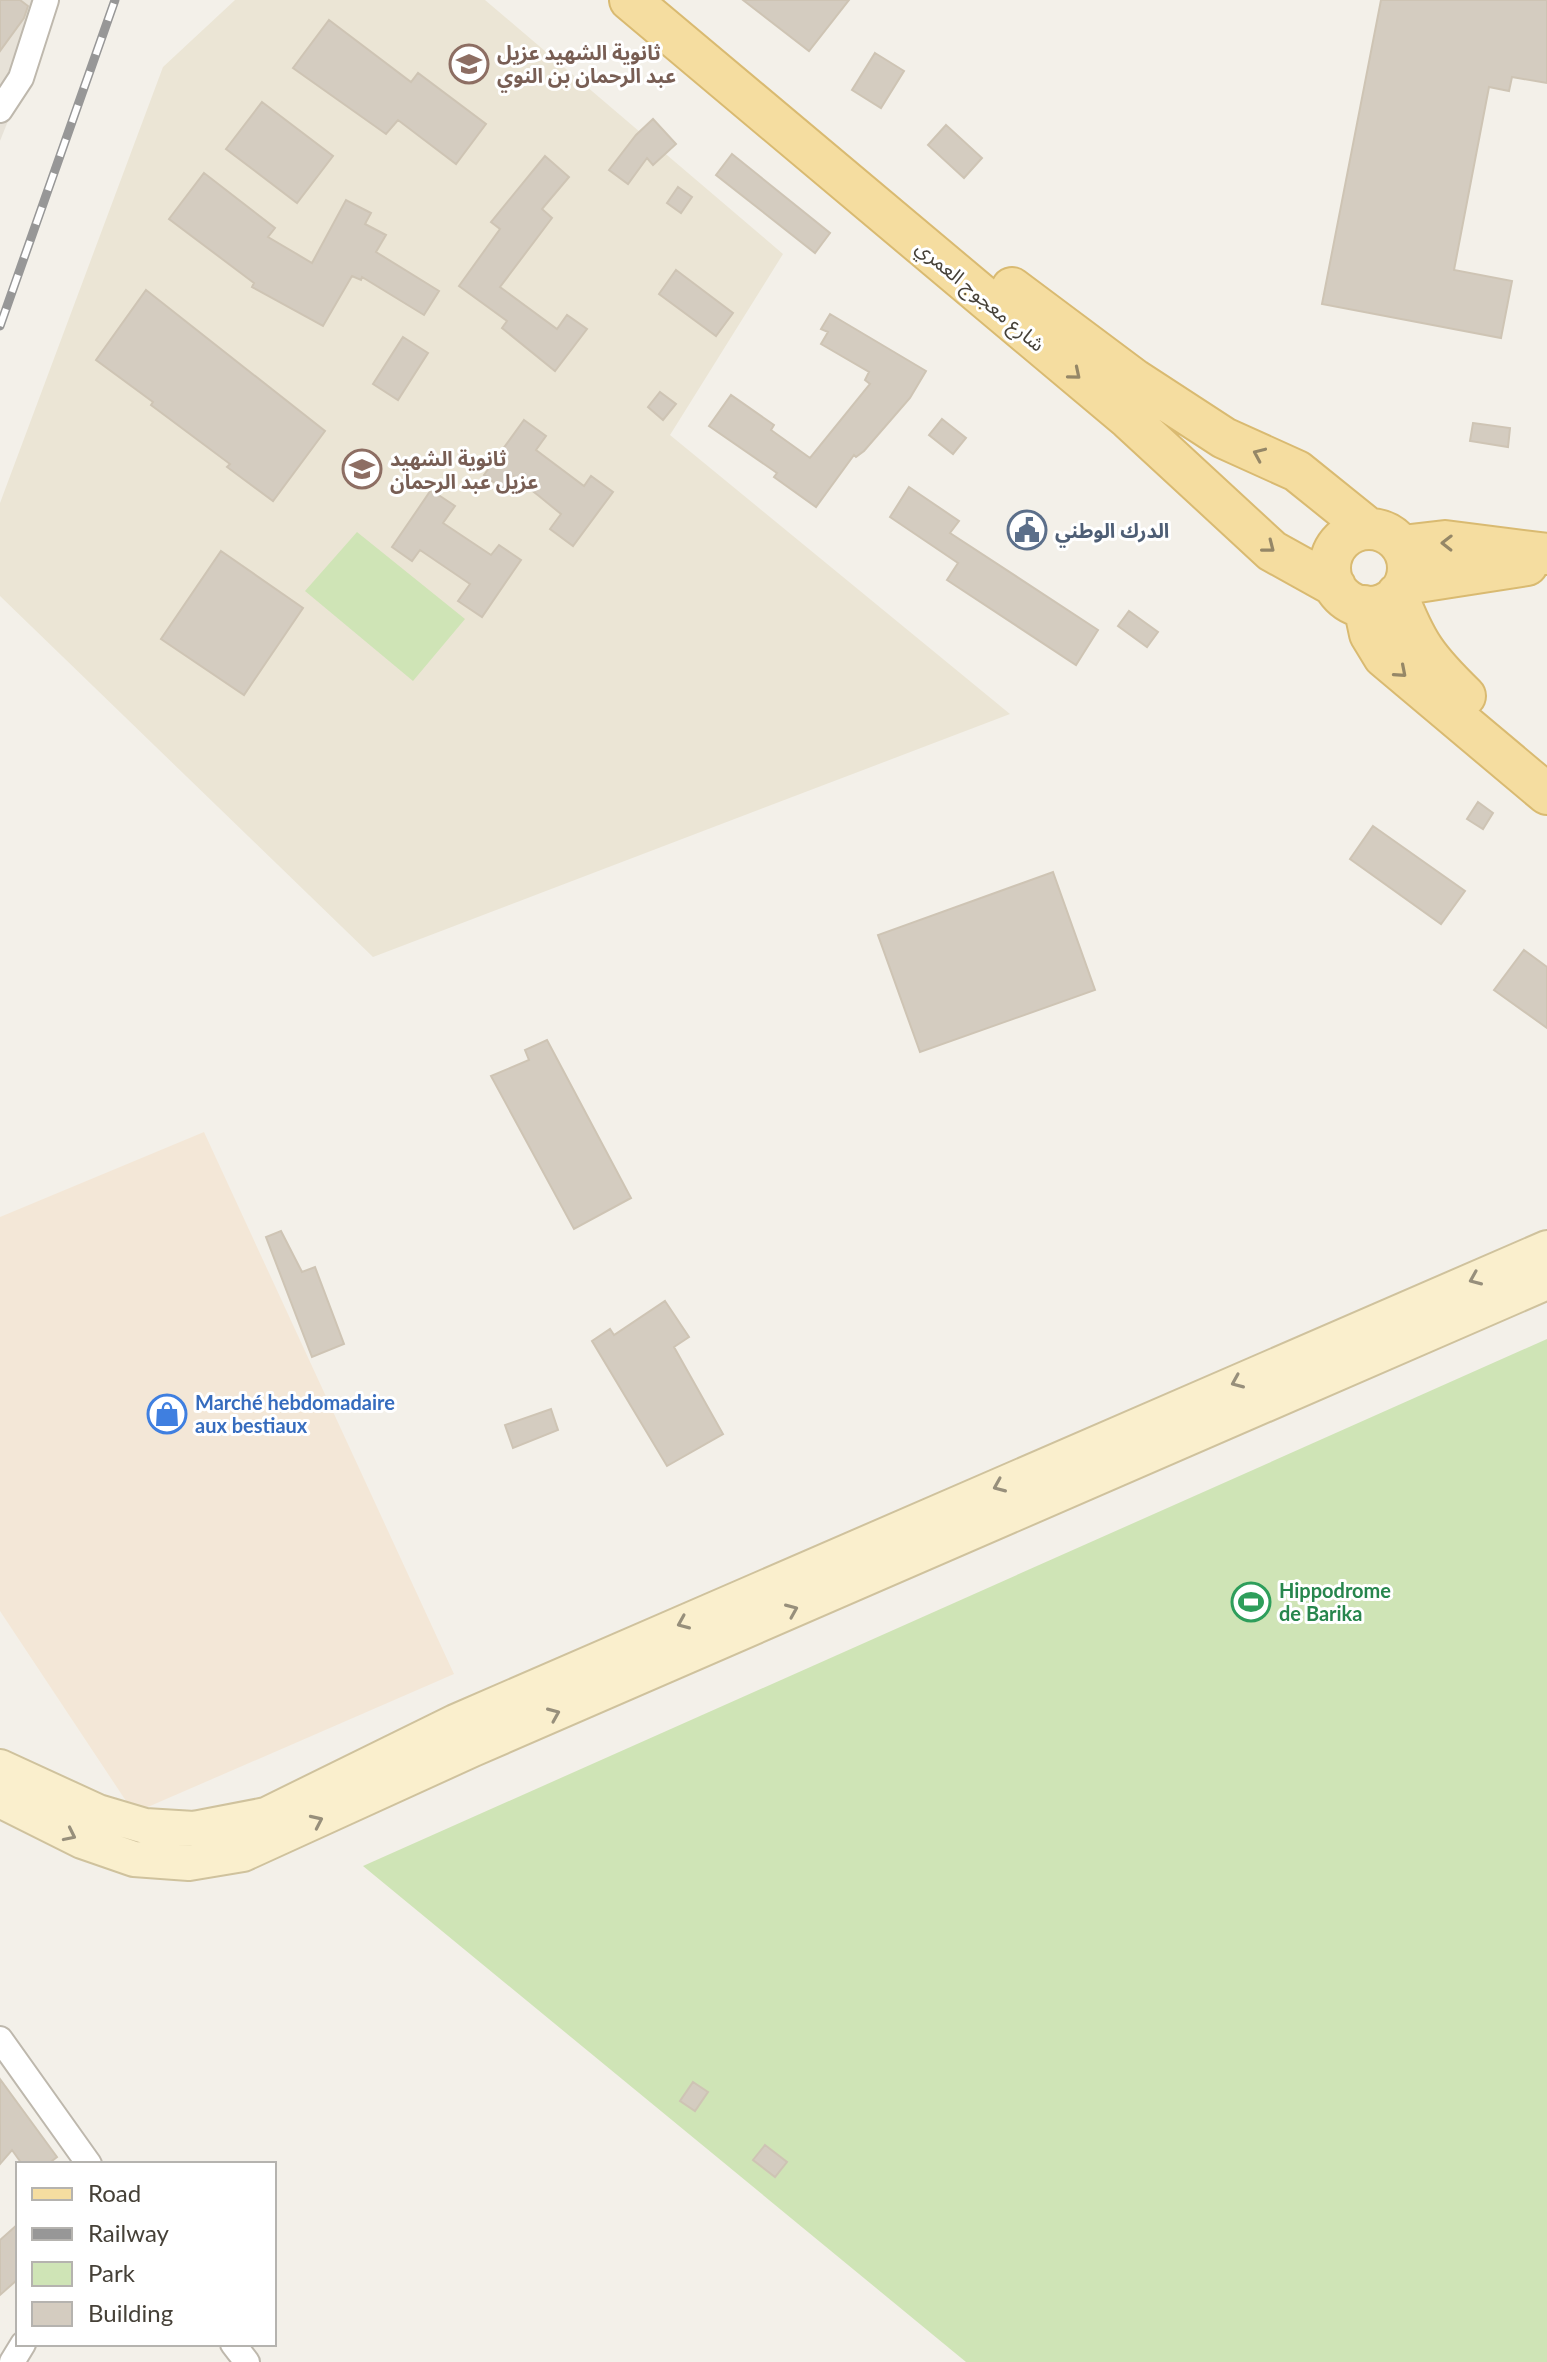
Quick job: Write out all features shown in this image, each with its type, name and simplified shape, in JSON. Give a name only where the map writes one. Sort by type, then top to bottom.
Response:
[{"type":"main road","name":"شارع معجوج العمري","points":[[630,0],[1129,419],[1272,551],[1378,574]]},
{"type":"main road","name":"شارع معجوج العمري","points":[[662,0],[1001,281],[1086,344],[1224,438],[1297,471],[1378,574]]},
{"type":"main road","points":[[1378,574],[1445,541],[1547,554]]},
{"type":"main road","points":[[1378,574],[1547,562]]},
{"type":"main road","points":[[1378,574],[1429,661],[1480,710],[1547,766]]},
{"type":"main road","points":[[1378,574],[1370,634],[1384,657],[1547,794]]},
{"type":"street","points":[[0,110],[21,78],[46,0]]},
{"type":"street","points":[[0,1767],[98,1812],[145,1826],[218,1827],[266,1815],[455,1722],[1547,1248]]},
{"type":"street","points":[[0,1800],[82,1841],[134,1859],[189,1863],[243,1854],[473,1749],[1547,1282]]},
{"type":"street","points":[[0,2039],[88,2162]]},
{"type":"street","points":[[235,2346],[247,2362]]},
{"type":"shaded area","points":[[0,0],[56,0],[0,141]]},
{"type":"shaded area","name":"ثانوية الشهيد عزيل عبد الرحمان","points":[[235,0],[485,0],[783,254],[670,435],[1010,714],[373,957],[0,596],[0,503],[163,67]]},
{"type":"shaded area","name":"Marché hebdomadaire aux bestiaux","points":[[204,1132],[454,1674],[134,1813],[0,1611],[0,1217]]},
{"type":"green space","points":[[357,532],[465,619],[413,681],[305,591]]},
{"type":"green space","name":"Hippodrome de Barika","points":[[1547,1339],[1547,2362],[966,2362],[363,1866]]},
{"type":"building","points":[[0,0],[20,0],[28,6],[24,18],[0,51]]},
{"type":"building","points":[[743,0],[849,0],[809,51]]},
{"type":"building","points":[[1381,0],[1547,0],[1547,83],[1512,77],[1509,91],[1489,87],[1454,270],[1512,281],[1501,338],[1322,304]]},
{"type":"building","points":[[329,20],[411,82],[418,73],[486,124],[456,164],[398,120],[386,134],[293,68]]},
{"type":"building","points":[[875,53],[904,71],[881,108],[852,90]]},
{"type":"building","points":[[262,102],[333,156],[297,203],[226,149]]},
{"type":"building","points":[[653,119],[676,144],[653,165],[647,158],[628,184],[609,170],[636,135]]},
{"type":"building","points":[[946,125],[982,158],[964,178],[928,145]]},
{"type":"building","points":[[732,154],[830,233],[815,253],[716,175]]},
{"type":"building","points":[[545,156],[569,177],[542,209],[552,218],[500,287],[557,329],[567,315],[587,329],[555,371],[502,328],[507,321],[459,286],[500,229],[491,222]]},
{"type":"building","points":[[204,173],[275,228],[268,237],[312,263],[346,200],[371,213],[365,224],[386,235],[376,252],[439,291],[424,315],[362,277],[361,280],[352,276],[323,326],[252,287],[254,283],[169,219]]},
{"type":"building","points":[[678,187],[692,197],[681,213],[667,203]]},
{"type":"building","points":[[676,270],[733,313],[716,336],[659,294]]},
{"type":"building","points":[[146,290],[325,431],[273,501],[227,467],[230,464],[151,405],[153,402],[96,360]]},
{"type":"building","points":[[830,314],[926,371],[910,398],[864,451],[856,457],[854,455],[816,507],[774,477],[777,473],[709,426],[731,395],[774,425],[771,430],[810,458],[870,384],[865,380],[869,372],[821,344],[828,332],[821,329]]},
{"type":"building","points":[[403,337],[428,353],[398,400],[373,384]]},
{"type":"building","points":[[660,392],[676,404],[663,420],[648,407]]},
{"type":"building","points":[[942,419],[966,438],[953,454],[929,435]]},
{"type":"building","points":[[524,420],[546,436],[536,450],[584,486],[591,476],[613,492],[573,546],[550,529],[561,514],[539,496],[513,476],[503,489],[484,475]]},
{"type":"building","points":[[1473,423],[1510,428],[1508,447],[1470,441]]},
{"type":"building","points":[[909,487],[959,521],[950,533],[1098,630],[1076,665],[947,580],[958,563],[890,517]]},
{"type":"building","points":[[431,490],[455,506],[443,523],[491,555],[499,545],[521,560],[482,617],[458,601],[470,584],[420,550],[412,561],[392,547]]},
{"type":"building","points":[[221,551],[303,608],[244,695],[161,639]]},
{"type":"building","points":[[1129,611],[1158,632],[1147,647],[1118,626]]},
{"type":"building","points":[[1478,802],[1493,813],[1483,829],[1467,819]]},
{"type":"building","points":[[1373,826],[1465,891],[1441,924],[1350,859]]},
{"type":"building","points":[[1053,872],[1095,990],[920,1052],[878,935]]},
{"type":"building","points":[[1524,950],[1547,967],[1547,1028],[1494,990]]},
{"type":"building","points":[[547,1040],[631,1198],[574,1229],[491,1076],[529,1060],[525,1050]]},
{"type":"building","points":[[281,1231],[302,1272],[315,1267],[344,1344],[312,1357],[266,1237]]},
{"type":"building","points":[[665,1301],[689,1337],[674,1347],[723,1434],[667,1466],[592,1341],[610,1329],[614,1335]]},
{"type":"building","points":[[551,1409],[558,1430],[513,1448],[505,1425]]},
{"type":"building","points":[[0,2079],[57,2157],[51,2162],[21,2162],[12,2150],[0,2164]]},
{"type":"building","points":[[693,2082],[708,2092],[695,2111],[680,2101]]},
{"type":"building","points":[[765,2145],[787,2162],[775,2177],[753,2160]]},
{"type":"building","points":[[16,2226],[16,2281],[0,2295],[0,2240]]},
{"type":"railway","points":[[0,326],[115,0]]},
{"type":"place","name":"ثانوية الشهيد عزيل عبد الرحمان بن النوي","points":[[469,64]]},
{"type":"place","name":"ثانوية الشهيد عزيل عبد الرحمان","points":[[362,469]]},
{"type":"place","name":"الدرك الوطني","points":[[1027,530]]},
{"type":"place","name":"Marché hebdomadaire aux bestiaux","points":[[167,1414]]},
{"type":"place","name":"Hippodrome de Barika","points":[[1251,1602]]}]
